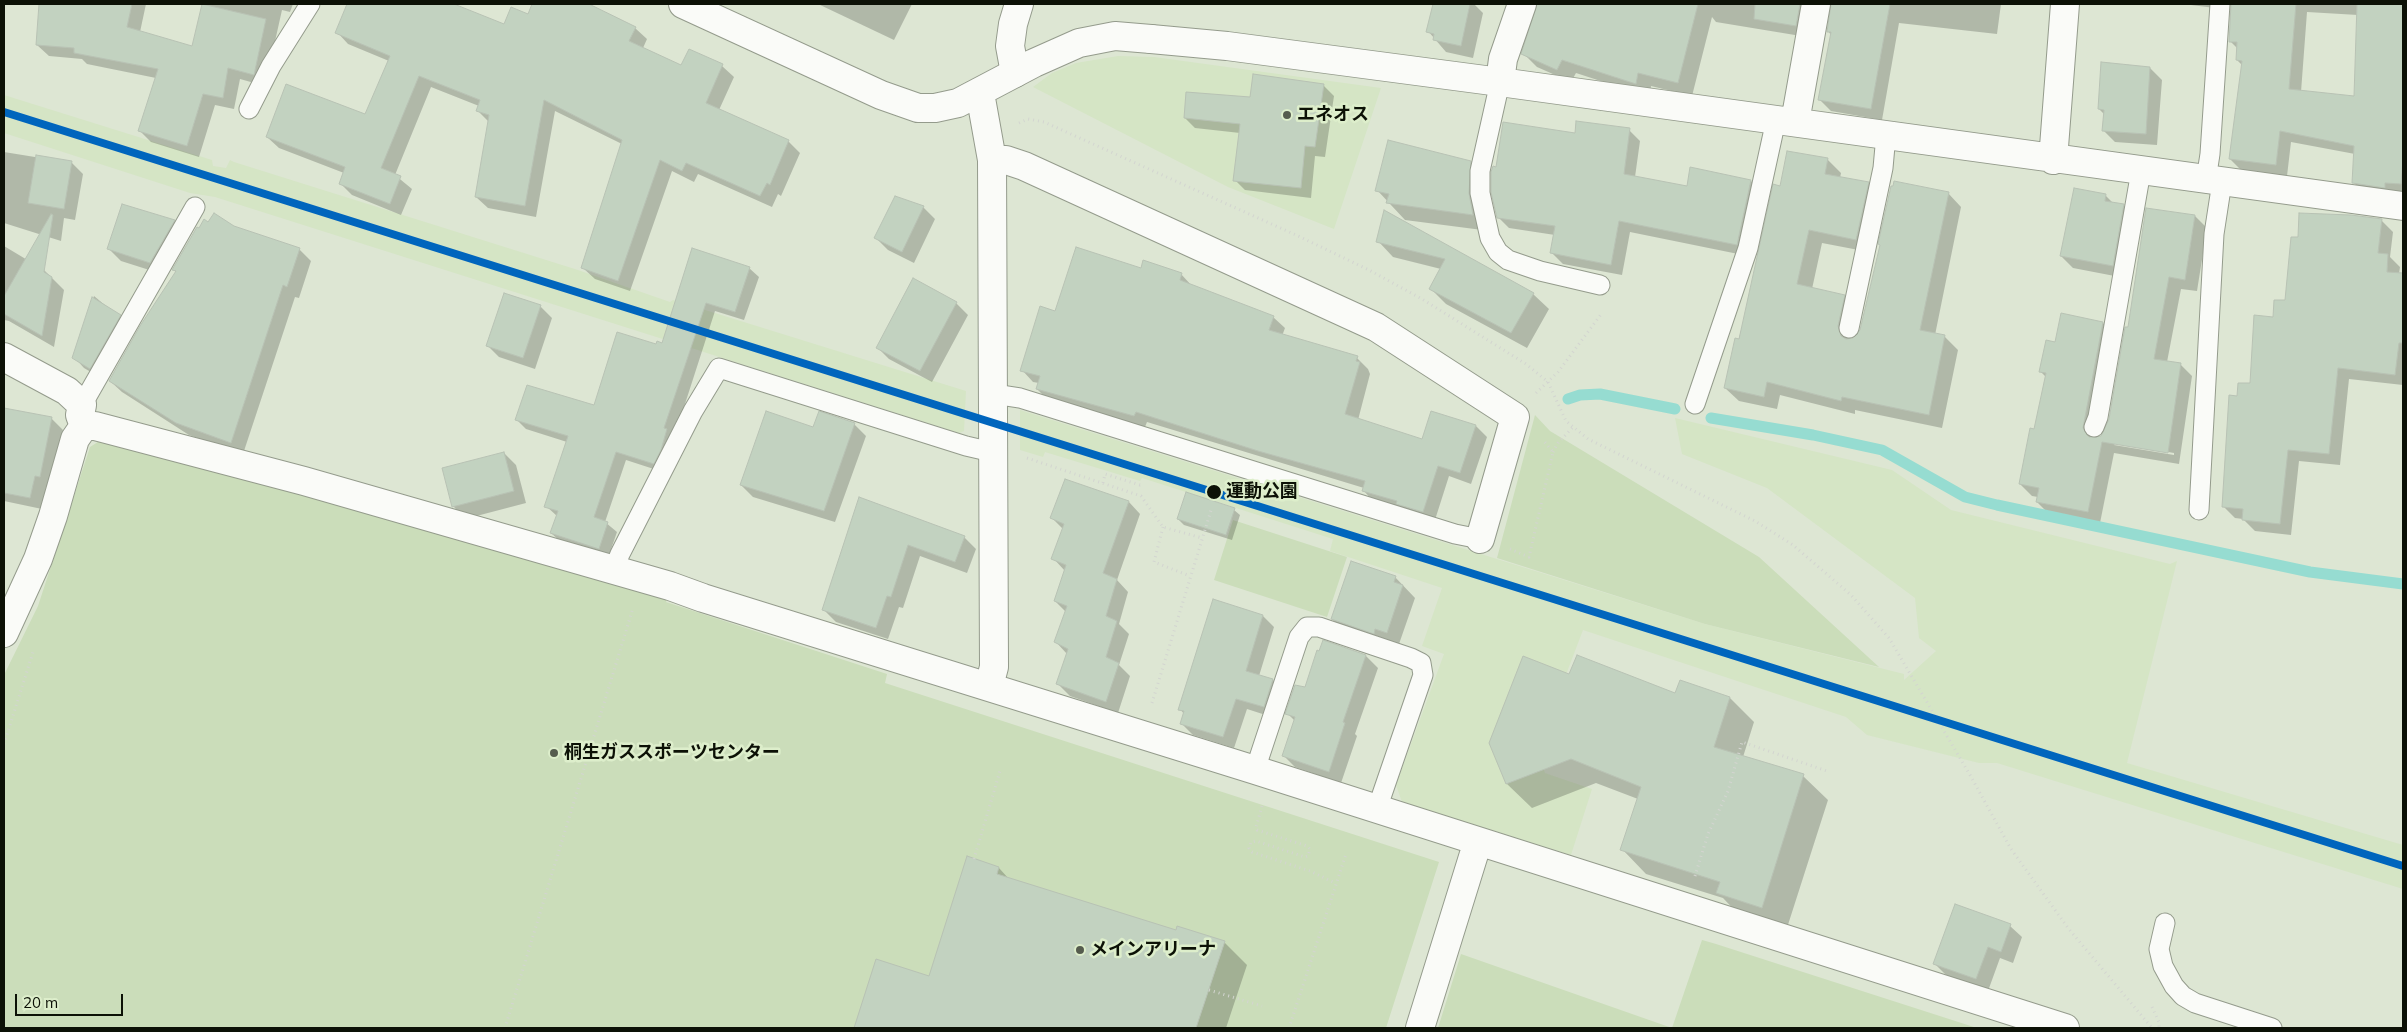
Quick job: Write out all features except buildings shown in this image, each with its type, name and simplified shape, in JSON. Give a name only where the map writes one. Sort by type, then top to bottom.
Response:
[{"type":"street","points":[[683,4],[906,105],[935,108],[958,103],[1057,52],[1086,41],[1115,36],[1227,46],[1500,82],[2053,160],[2403,206]]},
{"type":"street","points":[[1015,73],[1010,46],[1013,24],[1019,4]]},
{"type":"street","points":[[1500,82],[1503,59],[1522,4]]},
{"type":"street","points":[[1786,121],[1816,4]]},
{"type":"street","points":[[2053,160],[2065,4]]},
{"type":"street","points":[[980,93],[992,160],[994,666],[989,686]]},
{"type":"street","points":[[992,160],[1006,160],[1024,166],[1376,327],[1515,417],[1480,539]]},
{"type":"street","points":[[4,357],[67,391],[83,415],[105,428],[304,481],[614,569],[1255,770],[2065,1028]]},
{"type":"street","points":[[4,633],[38,559],[83,415]]},
{"type":"street","points":[[1420,1028],[1478,841]]},
{"type":"lane","points":[[249,109],[271,66],[310,4]]},
{"type":"lane","points":[[2199,510],[2214,234],[2214,181],[2210,154],[2220,4]]},
{"type":"lane","points":[[1500,82],[1480,171],[1480,193],[1490,238],[1498,252],[1508,260],[1540,271],[1600,285]]},
{"type":"lane","points":[[1695,404],[1748,248],[1786,121]]},
{"type":"lane","points":[[1849,328],[1883,168],[1886,135]]},
{"type":"lane","points":[[2094,427],[2098,417],[2141,171]]},
{"type":"lane","points":[[83,415],[195,207]]},
{"type":"lane","points":[[614,569],[685,427],[719,368],[966,446],[992,452]]},
{"type":"lane","points":[[994,394],[1020,398],[1455,534],[1480,539]]},
{"type":"lane","points":[[1255,770],[1299,638],[1307,628],[1319,627],[1421,663],[1423,675],[1377,810]]},
{"type":"lane","points":[[2165,923],[2158,949],[2174,986],[2183,996],[2195,1002],[2272,1028]]},
{"type":"path","points":[[1016,125],[1028,119],[1044,122],[1345,258],[1430,304],[1526,364],[1548,382],[1566,422],[1588,439],[1755,522],[1793,545],[1851,595],[1889,638],[1970,775],[2011,849],[2068,928],[2152,1028]]},
{"type":"path","points":[[1548,382],[1558,372],[1612,299],[1600,285]]},
{"type":"path","points":[[1515,417],[1532,428],[1553,452]]},
{"type":"path","points":[[1480,539],[1530,557],[1553,452],[1558,443],[1573,427]]},
{"type":"path","points":[[1020,455],[1140,496],[1163,527],[1202,538]]},
{"type":"path","points":[[1103,483],[1105,474],[1140,485],[1144,484]]},
{"type":"path","points":[[1150,712],[1212,507]]},
{"type":"path","points":[[1163,527],[1154,562],[1190,576]]},
{"type":"path","points":[[505,1028],[634,605]]},
{"type":"path","points":[[4,744],[37,641]]},
{"type":"path","points":[[1693,884],[1708,834],[1728,791],[1742,742],[1827,770]]},
{"type":"path","points":[[974,859],[1000,771]]},
{"type":"path","points":[[1263,803],[1256,827],[1257,830],[1307,846],[1310,849],[1308,856],[1305,858],[1256,841],[1251,842],[1249,848],[1252,852],[1310,871],[1335,884]]},
{"type":"path","points":[[1289,1028],[1346,854]]},
{"type":"path","points":[[1209,990],[1262,1006]]},
{"type":"shaded area","points":[[1118,56],[1154,57],[1381,88],[1334,229],[1228,187],[1033,87],[1052,73],[1076,63]]},
{"type":"shaded area","points":[[4,95],[212,160],[213,166],[226,168],[230,160],[578,270],[670,302],[673,300],[966,391],[964,431],[959,433],[215,197],[190,193],[4,133]]},
{"type":"shaded area","points":[[1020,410],[1705,624],[1904,674],[1904,680],[1936,651],[1919,638],[1915,598],[1767,488],[1682,454],[1675,418],[1892,470],[1951,510],[2170,564],[2177,561],[2127,763],[2403,845],[2403,889],[1997,763],[1979,763],[1867,735],[1846,717],[1583,630],[1538,748],[1545,773],[1592,789],[1571,855],[1402,802],[1396,785],[1444,654],[1422,646],[1442,588],[1330,551],[1333,539],[1142,478],[1140,481],[1045,452],[1043,457],[1020,450]]},
{"type":"shaded area","points":[[1535,415],[1550,431],[1759,557],[1879,667],[1705,624],[1497,558]]},
{"type":"shaded area","name":"桐生ガススポーツセンター","points":[[101,440],[668,596],[666,602],[887,674],[885,683],[1439,862],[1386,1028],[4,1028],[4,675],[38,606],[90,447]]},
{"type":"shaded area","points":[[1233,520],[1347,557],[1327,617],[1214,580]]},
{"type":"shaded area","points":[[1702,940],[1977,1028],[1672,1028]]},
{"type":"shaded area","points":[[1461,954],[1672,1028],[1438,1028]]},
{"type":"waterway","points":[[1568,399],[1580,395],[1600,394],[1675,409]]},
{"type":"waterway","points":[[1711,418],[1813,435],[1882,450],[1965,497],[1997,505],[2310,572],[2403,584]]},
{"type":"transit line","points":[[4,112],[2403,866]]},
{"type":"place","name":"エネオス","points":[[1287,115]]},
{"type":"place","name":"運動公園","points":[[1214,492]]},
{"type":"place","name":"桐生ガススポーツセンター","points":[[554,753]]},
{"type":"place","name":"メインアリーナ","points":[[1080,950]]}]
